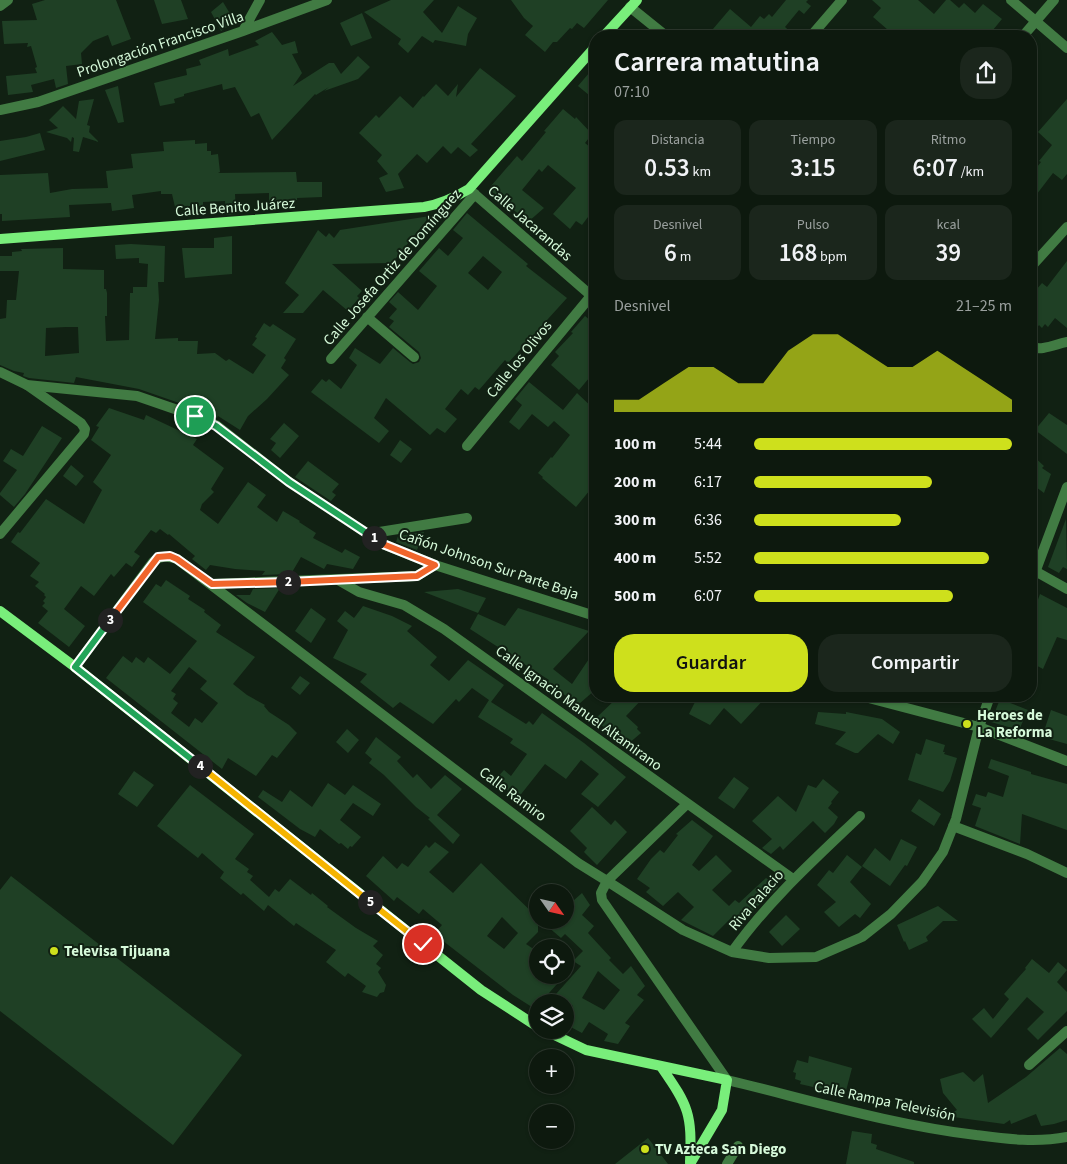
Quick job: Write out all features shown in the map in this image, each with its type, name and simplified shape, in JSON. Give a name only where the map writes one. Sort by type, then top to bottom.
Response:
[{"type":"main road","points":[[609,30],[634,3]]},
{"type":"main road","name":"Calle Josefa Ortiz de Domínguez","points":[[472,192],[589,54]]},
{"type":"main road","name":"Calle Benito Juárez","points":[[0,239],[424,207],[439,204],[472,192]]},
{"type":"main road","points":[[0,611],[75,667],[473,984],[529,1021]]},
{"type":"main road","points":[[563,1039],[586,1050],[662,1068],[727,1080],[722,1110],[690,1164]]},
{"type":"main road","points":[[662,1068],[686,1105],[690,1118],[690,1164]]},
{"type":"street","points":[[0,6],[8,0]]},
{"type":"street","points":[[243,31],[260,0]]},
{"type":"street","name":"Prolongación Francisco Villa","points":[[0,110],[38,102],[327,0]]},
{"type":"street","points":[[816,30],[842,0]]},
{"type":"street","points":[[1012,0],[1067,48]]},
{"type":"street","points":[[1028,30],[1054,0]]},
{"type":"street","points":[[634,3],[660,30]]},
{"type":"street","name":"Calle Jacarandas","points":[[472,192],[589,291]]},
{"type":"street","name":"Calle Josefa Ortiz de Domínguez","points":[[331,359],[472,192]]},
{"type":"street","points":[[1037,260],[1067,227]]},
{"type":"street","name":"Calle los Olivos","points":[[467,446],[589,301]]},
{"type":"street","points":[[367,318],[414,357]]},
{"type":"street","points":[[1037,348],[1067,342]]},
{"type":"street","name":"Cañón Johnson Sur Parte Baja","points":[[0,372],[27,386],[137,396],[195,416],[216,426],[289,482],[383,544],[435,565],[589,614]]},
{"type":"street","points":[[0,534],[84,434],[85,429],[81,423],[27,386]]},
{"type":"street","points":[[1037,569],[1067,487]]},
{"type":"street","points":[[367,534],[467,518]]},
{"type":"street","name":"Calle Ramiro","points":[[75,667],[158,557],[170,556],[177,559],[578,863],[683,930],[732,952]]},
{"type":"street","points":[[212,584],[417,576],[435,565]]},
{"type":"street","points":[[1037,573],[1067,589]]},
{"type":"street","name":"Calle Ignacio Manuel Altamirano","points":[[338,580],[360,592],[404,605],[423,615],[793,879]]},
{"type":"street","points":[[884,702],[979,727],[1067,761]]},
{"type":"street","name":"Riva Palacio","points":[[860,816],[793,879],[748,929],[732,952],[769,958],[816,957],[862,938],[892,914],[922,882],[943,852],[954,823],[979,727],[988,702]]},
{"type":"street","points":[[687,804],[607,881],[602,893],[602,900],[727,1080]]},
{"type":"street","points":[[954,823],[1067,873]]},
{"type":"street","points":[[1029,1065],[1067,1031]]},
{"type":"street","name":"Calle Rampa Televisión","points":[[727,1080],[933,1130],[1027,1141],[1067,1137]]},
{"type":"street","points":[[727,1164],[738,1146]]},
{"type":"building","points":[[45,0],[116,0],[131,39],[112,46],[108,35],[93,41],[81,53],[82,64],[66,66],[68,84],[56,88],[54,79],[31,85],[33,92],[8,95],[6,76],[37,73],[35,68],[37,67],[31,46],[27,47],[28,43],[4,44],[2,21],[37,20],[32,4]]},
{"type":"building","points":[[154,0],[181,0],[188,19],[162,24]]},
{"type":"building","points":[[391,0],[434,0],[423,12],[442,33],[458,6],[477,18],[468,34],[466,46],[435,40],[433,43],[422,36],[408,53],[398,44],[401,39],[364,12]]},
{"type":"building","points":[[511,0],[608,0],[584,28],[577,23],[557,42],[553,42],[545,52],[525,35],[533,26],[524,18]]},
{"type":"building","points":[[786,0],[808,0],[806,2],[811,6],[804,14],[799,10],[785,27],[788,30],[712,30],[730,9],[751,27],[760,16],[764,19],[769,14],[772,17]]},
{"type":"building","points":[[872,0],[918,0],[934,14],[946,0],[950,0],[959,8],[964,3],[975,13],[983,4],[1002,19],[993,30],[888,30],[873,17],[881,8]]},
{"type":"building","points":[[223,2],[235,22],[221,31],[211,12]]},
{"type":"building","points":[[362,13],[372,38],[351,46],[340,23]]},
{"type":"building","points":[[272,32],[282,45],[295,41],[298,53],[292,54],[302,73],[293,86],[329,63],[334,63],[341,74],[358,56],[370,67],[358,79],[324,91],[329,87],[315,94],[272,140],[259,113],[251,117],[235,87],[223,90],[222,84],[184,94],[184,96],[174,99],[175,103],[160,106],[154,83],[187,75],[186,69],[201,65],[199,60],[228,49],[229,56],[259,45],[255,41]]},
{"type":"building","points":[[480,68],[516,96],[471,144],[478,150],[470,157],[458,147],[451,154],[443,146],[427,163],[417,154],[398,174],[404,188],[386,192],[379,178],[388,174],[377,161],[382,155],[359,133],[376,115],[379,118],[400,96],[413,108],[436,84],[448,96],[458,84],[456,97]]},
{"type":"building","points":[[589,73],[589,95],[578,86]]},
{"type":"building","points":[[118,86],[124,122],[118,123],[105,90]]},
{"type":"building","points":[[94,99],[87,125],[90,126],[89,132],[99,142],[83,137],[79,152],[73,151],[74,138],[72,137],[71,142],[67,138],[46,132],[58,128],[49,120],[63,106],[76,119],[79,101]]},
{"type":"building","points":[[1067,99],[1067,174],[1062,180],[1053,173],[1037,194],[1037,167],[1041,162],[1039,161],[1052,145],[1038,132]]},
{"type":"building","points":[[563,109],[575,119],[576,117],[589,131],[589,138],[585,143],[589,146],[589,218],[582,225],[576,221],[570,229],[553,214],[576,188],[548,165],[542,172],[539,169],[522,190],[544,208],[528,222],[491,191],[491,186],[517,156],[522,161],[546,132],[544,131]]},
{"type":"building","points":[[40,133],[45,150],[0,161],[0,141]]},
{"type":"building","points":[[195,140],[195,144],[207,143],[207,151],[211,151],[211,155],[218,154],[220,172],[218,173],[296,172],[297,182],[322,182],[322,197],[269,202],[269,193],[235,194],[236,214],[226,215],[225,201],[203,202],[203,206],[175,207],[172,194],[161,194],[161,191],[132,195],[134,208],[112,211],[111,203],[69,205],[70,217],[2,221],[2,214],[0,214],[0,175],[48,173],[50,193],[72,189],[108,188],[106,171],[133,168],[131,154],[164,151],[163,142]]},
{"type":"building","points":[[467,213],[528,264],[526,266],[567,298],[508,363],[505,360],[479,390],[475,387],[468,395],[461,389],[445,409],[457,419],[445,433],[437,428],[430,435],[386,398],[374,418],[389,431],[379,443],[311,392],[322,379],[326,382],[329,379],[341,389],[357,365],[349,358],[355,348],[380,364],[393,348],[413,364],[419,362],[421,358],[419,352],[389,327],[394,321],[389,318],[397,309],[389,302],[398,292],[418,310],[437,286],[419,271],[439,248],[448,256],[463,238],[453,230]],"holes":[[[483,256],[502,272],[488,290],[468,273]]]},
{"type":"building","points":[[430,216],[392,263],[332,264],[362,291],[357,296],[359,298],[348,311],[323,290],[303,313],[283,313],[299,295],[285,283],[318,230],[326,237],[329,233],[334,238],[340,230]]},
{"type":"building","points":[[232,236],[232,274],[185,278],[182,248],[214,248],[214,238]]},
{"type":"building","points":[[115,245],[165,246],[164,282],[158,282],[159,300],[155,339],[178,338],[178,341],[198,341],[197,354],[215,353],[226,361],[229,359],[253,374],[266,355],[252,345],[264,323],[270,327],[273,324],[296,339],[284,358],[286,360],[281,368],[289,375],[248,416],[240,430],[218,416],[217,418],[187,403],[182,404],[139,389],[76,377],[74,383],[29,378],[23,376],[24,373],[0,365],[0,319],[6,318],[7,300],[16,300],[19,271],[0,271],[0,256],[12,256],[12,252],[22,251],[21,249],[63,248],[63,269],[104,270],[104,289],[106,289],[107,293],[107,316],[105,316],[106,341],[129,340],[130,293],[133,293],[133,287],[147,287],[148,264],[139,263],[139,258],[116,259]],"holes":[[[78,327],[79,353],[45,356],[46,328]]]},
{"type":"building","points":[[1067,261],[1067,328],[1055,318],[1048,327],[1045,324],[1042,328],[1039,325],[1037,328],[1037,289],[1042,283],[1047,287]]},
{"type":"building","points":[[585,316],[589,319],[589,378],[579,390],[551,365],[559,356],[555,352],[573,333],[571,332]]},
{"type":"building","points":[[529,382],[563,410],[577,393],[589,404],[589,491],[576,507],[538,473],[570,435],[554,421],[548,427],[532,414],[519,430],[509,422],[522,405],[515,399]]},
{"type":"building","points":[[109,408],[144,420],[146,415],[197,439],[193,445],[224,468],[211,489],[214,492],[202,504],[200,510],[218,524],[248,482],[266,495],[257,507],[277,522],[283,511],[316,533],[313,538],[342,553],[345,549],[360,557],[353,569],[327,564],[324,569],[301,557],[291,574],[262,575],[265,571],[210,565],[206,570],[192,559],[195,556],[169,534],[160,529],[156,533],[151,530],[134,552],[140,556],[132,567],[126,563],[114,577],[111,574],[94,596],[81,586],[64,609],[85,626],[69,647],[38,623],[48,611],[42,606],[45,603],[43,601],[46,597],[45,594],[35,586],[39,582],[30,576],[40,563],[11,542],[46,499],[84,524],[102,490],[93,482],[111,455],[91,440],[99,427],[96,426]]},
{"type":"building","points":[[1049,413],[1067,425],[1067,454],[1037,432],[1037,428]]},
{"type":"building","points":[[284,423],[299,436],[280,458],[271,450],[276,443],[270,439]]},
{"type":"building","points":[[42,426],[62,438],[25,494],[14,507],[0,493],[17,470],[3,461],[11,449],[23,456]]},
{"type":"building","points":[[400,440],[412,449],[401,463],[390,455]]},
{"type":"building","points":[[1037,460],[1044,466],[1042,468],[1051,474],[1044,493],[1037,488]]},
{"type":"building","points":[[308,461],[339,484],[332,492],[336,495],[331,501],[295,477]]},
{"type":"building","points":[[71,465],[84,476],[76,486],[63,476]]},
{"type":"building","points":[[1066,519],[1067,569],[1063,567],[1059,573],[1048,567]]},
{"type":"building","points":[[424,532],[417,550],[396,542],[398,536]]},
{"type":"building","points":[[166,580],[190,596],[188,599],[205,610],[204,612],[221,625],[216,632],[255,657],[233,684],[247,695],[265,705],[269,712],[289,725],[297,733],[277,758],[272,755],[256,776],[228,758],[222,769],[106,678],[123,656],[132,663],[136,657],[144,663],[148,657],[170,674],[197,641],[143,602],[156,584],[161,587]],"holes":[[[189,667],[207,681],[200,689],[218,703],[202,723],[195,718],[189,727],[171,713],[178,703],[173,699],[176,694],[171,691]]]},
{"type":"building","points":[[280,588],[265,612],[236,595],[250,595],[253,589]]},
{"type":"building","points":[[458,589],[486,598],[478,613],[424,592]]},
{"type":"building","points":[[1040,594],[1067,608],[1067,640],[1057,637],[1043,669],[1037,666],[1037,602]]},
{"type":"building","points":[[363,606],[392,616],[412,626],[407,631],[437,657],[430,665],[449,681],[468,660],[504,685],[491,702],[526,724],[529,721],[533,725],[542,713],[584,743],[626,777],[598,807],[581,794],[599,774],[581,760],[566,779],[545,764],[518,798],[494,781],[504,770],[511,776],[527,754],[510,743],[513,739],[478,717],[489,700],[472,688],[459,702],[456,699],[433,724],[400,702],[393,708],[360,682],[367,674],[333,658],[348,630],[337,621],[345,611],[354,618]]},
{"type":"building","points":[[311,608],[326,619],[311,643],[295,631]]},
{"type":"building","points":[[518,608],[589,631],[553,669],[572,684],[589,659],[589,695],[579,704],[546,683],[549,680],[470,629],[478,614],[505,626]]},
{"type":"building","points":[[300,676],[310,683],[300,695],[291,688]]},
{"type":"building","points":[[613,702],[639,702],[626,716],[638,727],[637,729],[641,733],[628,744],[594,720]]},
{"type":"building","points":[[695,702],[761,702],[741,724],[724,708],[710,725],[689,714]]},
{"type":"building","points":[[999,702],[1008,702],[1028,710],[1019,730],[991,722]]},
{"type":"building","points":[[1051,710],[1067,716],[1067,744],[1042,737]]},
{"type":"building","points":[[818,712],[846,714],[846,712],[882,719],[900,732],[893,744],[878,734],[858,753],[855,753],[835,744],[846,732],[815,724]]},
{"type":"building","points":[[347,729],[359,740],[348,753],[336,742]]},
{"type":"building","points":[[376,737],[401,757],[397,761],[413,778],[417,774],[431,789],[445,775],[462,789],[437,815],[460,835],[453,844],[428,819],[430,818],[369,763],[372,759],[365,753]]},
{"type":"building","points":[[926,739],[945,745],[944,754],[957,758],[950,781],[943,792],[908,780],[916,753],[921,755]]},
{"type":"building","points":[[991,759],[1031,772],[1031,774],[1067,784],[1067,830],[1022,814],[1020,844],[975,826],[981,808],[972,805],[976,794],[986,797],[988,792],[1003,797],[1009,776],[988,768]]},
{"type":"building","points":[[134,771],[154,785],[137,807],[118,794]]},
{"type":"building","points":[[734,777],[749,788],[734,809],[718,798]]},
{"type":"building","points":[[823,779],[839,792],[828,808],[838,817],[834,824],[825,833],[813,821],[783,850],[780,846],[771,854],[762,848],[772,839],[752,821],[778,796],[796,812],[808,785],[816,788]]},
{"type":"building","points":[[328,783],[345,795],[353,785],[381,804],[373,816],[353,803],[340,820],[361,837],[348,849],[320,829],[315,837],[300,829],[258,797],[263,790],[282,802],[290,790],[312,807]]},
{"type":"building","points":[[190,785],[254,834],[235,859],[249,869],[247,872],[253,876],[250,880],[269,897],[275,889],[279,892],[290,879],[311,895],[312,893],[327,907],[356,928],[378,941],[373,946],[383,955],[376,964],[381,968],[378,972],[386,985],[384,992],[380,993],[377,997],[362,992],[366,986],[348,973],[345,977],[326,962],[336,950],[296,923],[294,926],[268,905],[264,911],[243,893],[241,895],[220,878],[224,872],[202,853],[198,858],[157,826]]},
{"type":"building","points":[[919,799],[941,814],[934,826],[911,811]]},
{"type":"building","points":[[592,807],[611,825],[615,820],[627,832],[597,865],[584,852],[587,848],[570,831]]},
{"type":"building","points":[[692,820],[713,836],[692,865],[699,871],[716,855],[732,871],[712,890],[729,906],[735,900],[739,903],[766,878],[778,887],[740,923],[732,917],[713,936],[681,920],[694,907],[678,892],[663,906],[646,892],[650,888],[637,879],[651,859],[660,850],[664,853],[678,835],[676,834]]},
{"type":"building","points":[[901,839],[917,847],[907,866],[905,865],[890,886],[862,866],[875,848],[890,861]]},
{"type":"building","points":[[435,842],[449,852],[429,872],[453,893],[481,863],[529,909],[529,929],[538,929],[538,932],[526,944],[529,946],[529,984],[557,984],[548,994],[529,994],[529,1005],[513,995],[434,934],[442,925],[423,909],[419,914],[397,897],[394,901],[366,876],[383,856],[397,869],[402,863],[408,867],[426,845],[429,848]],"holes":[[[502,917],[518,933],[504,949],[487,936]]]},
{"type":"building","points":[[847,855],[862,867],[850,882],[871,904],[860,918],[855,914],[839,927],[824,912],[836,902],[817,885],[829,870],[833,873]]},
{"type":"building","name":"Televisa Tijuana","points":[[11,876],[242,1055],[173,1145],[0,1011],[0,890]]},
{"type":"building","points":[[582,893],[590,905],[582,915],[594,926],[588,933],[611,958],[609,960],[623,974],[631,966],[645,986],[637,995],[644,1000],[625,1023],[630,1026],[618,1044],[604,1041],[608,1034],[589,1022],[582,1033],[574,1029],[574,994],[556,994],[565,984],[574,984],[574,974],[581,966],[574,960],[583,951],[574,942],[574,939],[570,939],[565,934],[561,938],[550,929],[574,929],[574,900]],"holes":[[[598,971],[620,990],[604,1010],[582,998]]]},
{"type":"building","points":[[938,906],[958,921],[943,921],[926,937],[928,941],[909,950],[897,925]]},
{"type":"building","points":[[786,915],[800,929],[782,946],[769,932]]},
{"type":"building","points":[[1032,959],[1049,973],[1058,962],[1067,970],[1057,982],[1067,992],[1067,1011],[1038,1040],[1027,1029],[1044,1012],[1027,997],[991,1038],[972,1019],[984,1008],[993,1019],[1009,999],[1004,994],[1026,969]]},
{"type":"building","points":[[1060,1048],[1067,1054],[1067,1120],[1041,1126],[1036,1114],[1011,1124],[1010,1120],[1004,1124],[946,1116],[957,1110],[943,1093],[940,1079],[963,1072],[974,1082],[983,1074],[988,1103],[1026,1077]]},
{"type":"building","points":[[809,1056],[852,1068],[846,1091],[827,1088],[826,1090],[800,1084],[801,1081],[795,1079],[796,1073],[793,1072],[797,1060],[808,1063]]},
{"type":"building","points":[[852,1131],[872,1134],[871,1143],[877,1145],[876,1149],[914,1162],[914,1164],[846,1164]]},
{"type":"building","name":"TV Azteca San Diego","points":[[648,1138],[668,1164],[615,1164]]},
{"type":"place","name":"Heroes de La Reforma","points":[[967,724]]},
{"type":"place","name":"Televisa Tijuana","points":[[54,951]]},
{"type":"place","name":"TV Azteca San Diego","points":[[645,1149]]},
{"type":"route","points":[[195,416],[216,426],[289,482],[383,544],[435,565],[422,574],[411,577],[212,584],[177,559],[170,556],[158,557],[75,667],[423,944]]}]
